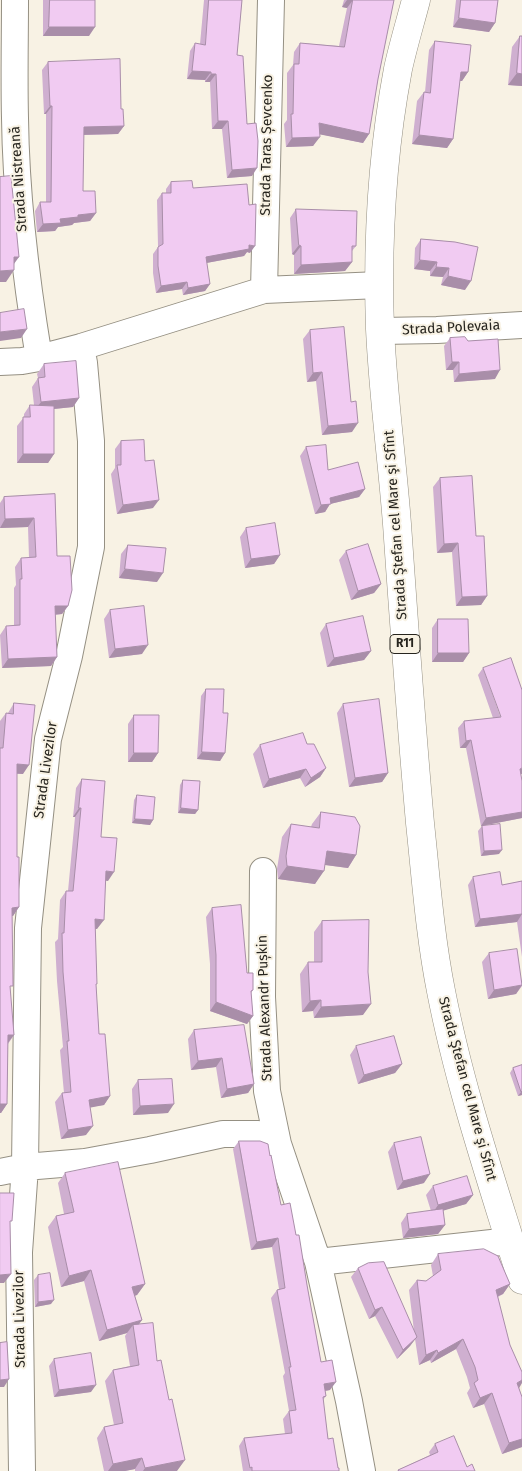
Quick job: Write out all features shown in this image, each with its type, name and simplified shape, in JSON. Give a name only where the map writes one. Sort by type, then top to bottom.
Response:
[{"type":"main road","name":"Strada Ştefan cel Mare şi Sfînt","points":[[416,0],[398,67],[387,137],[379,285],[380,331],[396,507],[411,721],[430,920],[440,991],[473,1120],[522,1280]]},
{"type":"street","name":"Strada Nistreană","points":[[15,0],[15,119],[18,187],[29,292],[39,358]]},
{"type":"street","name":"Strada Taras Șevcenko","points":[[264,290],[270,0]]},
{"type":"street","points":[[0,362],[39,358],[264,290],[379,285]]},
{"type":"street","name":"Strada Polevaia","points":[[380,331],[522,325]]},
{"type":"street","name":"Strada Livezilor","points":[[22,1471],[19,1252],[12,1170],[28,928],[48,739],[69,656],[91,547],[91,442],[81,346]]},
{"type":"street","name":"Strada Alexandr Pușkin","points":[[264,871],[262,1006],[267,1091],[278,1144],[318,1262],[362,1471]]},
{"type":"street","points":[[12,1170],[85,1162],[223,1134],[258,1134],[278,1144]]},
{"type":"street","points":[[318,1262],[510,1241]]},
{"type":"building","points":[[50,0],[95,0],[95,27],[49,27]]},
{"type":"building","points":[[209,0],[242,0],[237,55],[243,56],[247,124],[256,123],[258,141],[257,168],[232,170],[228,121],[218,121],[216,74],[192,71],[195,43],[205,45]]},
{"type":"building","points":[[353,0],[394,0],[369,134],[319,123],[320,137],[292,138],[291,114],[293,114],[294,64],[299,64],[300,43],[344,47]]},
{"type":"building","points":[[461,0],[498,0],[495,23],[459,18]]},
{"type":"building","points":[[520,36],[522,36],[522,74],[517,73]]},
{"type":"building","points":[[435,41],[471,45],[468,72],[461,72],[453,139],[419,135],[424,92],[430,93]]},
{"type":"building","points":[[120,59],[121,109],[123,109],[124,126],[84,127],[83,191],[95,191],[96,213],[60,219],[61,223],[43,224],[40,202],[51,202],[52,106],[50,106],[48,62]]},
{"type":"building","points":[[11,176],[19,257],[14,257],[14,270],[0,271],[0,177]]},
{"type":"building","points":[[192,181],[193,188],[247,184],[249,205],[256,204],[255,246],[249,245],[249,249],[206,257],[210,284],[188,288],[187,282],[161,286],[158,247],[163,244],[162,193],[171,193],[171,182]]},
{"type":"building","points":[[296,209],[357,211],[356,246],[352,246],[352,262],[301,265],[301,246],[299,245]]},
{"type":"building","points":[[421,239],[455,242],[478,247],[471,281],[448,276],[449,268],[436,267],[437,262],[420,260]]},
{"type":"building","points":[[24,309],[27,329],[0,332],[0,313]]},
{"type":"building","points":[[344,327],[351,402],[356,401],[358,423],[328,426],[322,372],[313,373],[310,330]]},
{"type":"building","points":[[465,337],[468,341],[498,339],[500,370],[459,374],[459,362],[452,362],[450,338]]},
{"type":"building","points":[[76,361],[79,398],[41,402],[38,378],[45,377],[44,364]]},
{"type":"building","points":[[30,405],[54,406],[54,454],[23,454],[23,417],[30,417]]},
{"type":"building","points":[[144,440],[145,461],[154,460],[159,500],[123,505],[117,465],[121,465],[121,441]]},
{"type":"building","points":[[326,445],[328,470],[358,462],[365,489],[330,498],[331,504],[321,505],[306,447]]},
{"type":"building","points":[[472,476],[476,536],[484,536],[487,596],[462,597],[458,543],[444,544],[440,478]]},
{"type":"building","points":[[55,494],[57,556],[70,556],[72,590],[68,606],[55,606],[57,657],[8,659],[6,626],[20,625],[21,558],[36,557],[34,518],[5,519],[4,497]]},
{"type":"building","points":[[275,523],[280,555],[251,559],[246,528]]},
{"type":"building","points":[[368,544],[381,584],[358,591],[346,551]]},
{"type":"building","points":[[128,545],[166,548],[163,573],[125,569]]},
{"type":"building","points":[[144,606],[148,645],[115,649],[110,610]]},
{"type":"building","points":[[363,616],[371,651],[334,658],[326,624]]},
{"type":"building","points":[[438,619],[468,619],[469,653],[438,653]]},
{"type":"building","points":[[511,658],[522,690],[522,768],[520,769],[522,812],[486,818],[471,740],[466,741],[464,721],[501,717],[483,668]]},
{"type":"building","points":[[206,689],[224,689],[223,713],[228,713],[225,753],[202,752]]},
{"type":"building","points":[[379,699],[388,773],[355,778],[343,704]]},
{"type":"building","points":[[14,703],[35,705],[29,765],[17,764],[19,907],[12,908],[13,986],[10,986],[14,1035],[8,1035],[7,1104],[0,1104],[0,748],[3,748],[6,713],[13,714]]},
{"type":"building","points":[[134,715],[159,715],[158,753],[134,753]]},
{"type":"building","points":[[303,733],[307,744],[314,744],[326,768],[311,778],[306,769],[269,779],[260,745]]},
{"type":"building","points":[[82,779],[105,781],[101,837],[117,838],[114,872],[106,871],[104,920],[95,919],[99,1034],[105,1034],[110,1096],[89,1100],[93,1126],[68,1130],[62,1093],[71,1092],[62,933],[64,933],[66,891],[73,891]]},
{"type":"building","points":[[183,780],[200,781],[198,810],[181,808]]},
{"type":"building","points":[[137,795],[155,797],[153,820],[135,819]]},
{"type":"building","points":[[321,812],[355,817],[360,826],[356,855],[327,851],[324,871],[287,866],[286,856],[291,824],[319,828]]},
{"type":"building","points":[[500,824],[502,850],[484,851],[482,826]]},
{"type":"building","points":[[500,872],[502,885],[522,881],[522,914],[480,919],[473,877]]},
{"type":"building","points":[[241,905],[247,973],[253,973],[253,990],[251,991],[253,1016],[216,1002],[216,955],[212,908]]},
{"type":"building","points":[[369,920],[368,972],[371,1004],[321,1007],[321,1000],[310,1001],[308,962],[322,962],[322,921]]},
{"type":"building","points":[[517,949],[522,985],[494,990],[489,953]]},
{"type":"building","points":[[244,1025],[254,1084],[227,1089],[222,1058],[198,1061],[194,1030]]},
{"type":"building","points":[[394,1036],[402,1064],[364,1075],[356,1046]]},
{"type":"building","points":[[522,1065],[522,1091],[521,1092],[513,1068]]},
{"type":"building","points":[[172,1079],[174,1104],[140,1106],[138,1080]]},
{"type":"building","points":[[421,1137],[430,1174],[403,1181],[394,1143]]},
{"type":"building","points":[[239,1141],[260,1141],[268,1144],[281,1205],[290,1203],[296,1235],[299,1235],[321,1362],[332,1360],[336,1382],[324,1384],[326,1396],[323,1397],[328,1439],[333,1438],[339,1471],[252,1471],[252,1467],[250,1468],[244,1438],[292,1433],[289,1411],[296,1410],[289,1367],[291,1367],[277,1290],[285,1288],[278,1238],[257,1242]]},
{"type":"building","points":[[118,1162],[145,1284],[132,1287],[142,1320],[107,1330],[91,1270],[69,1276],[56,1216],[74,1212],[65,1173]]},
{"type":"building","points":[[467,1176],[473,1195],[438,1205],[433,1186]]},
{"type":"building","points":[[0,1193],[14,1193],[12,1221],[10,1221],[11,1274],[0,1275]]},
{"type":"building","points":[[443,1209],[445,1225],[409,1229],[407,1214]]},
{"type":"building","points":[[484,1249],[498,1256],[510,1284],[496,1290],[510,1345],[522,1372],[522,1380],[517,1383],[522,1397],[522,1439],[509,1443],[492,1393],[480,1398],[474,1383],[478,1380],[475,1367],[463,1339],[438,1353],[437,1350],[426,1355],[417,1280],[426,1281],[441,1270],[438,1254]]},
{"type":"building","points":[[384,1262],[417,1337],[403,1350],[382,1307],[375,1310],[358,1268],[368,1263]]},
{"type":"building","points":[[50,1273],[54,1300],[38,1302],[38,1275]]},
{"type":"building","points":[[153,1323],[157,1361],[161,1360],[169,1400],[172,1399],[185,1460],[145,1468],[142,1458],[113,1464],[104,1427],[123,1423],[113,1370],[139,1365],[133,1325]]},
{"type":"building","points":[[7,1342],[9,1379],[0,1380],[0,1343]]},
{"type":"building","points":[[91,1353],[96,1385],[59,1390],[54,1359]]},
{"type":"building","points":[[454,1436],[467,1467],[472,1464],[475,1471],[398,1470],[438,1452],[435,1444]]}]
